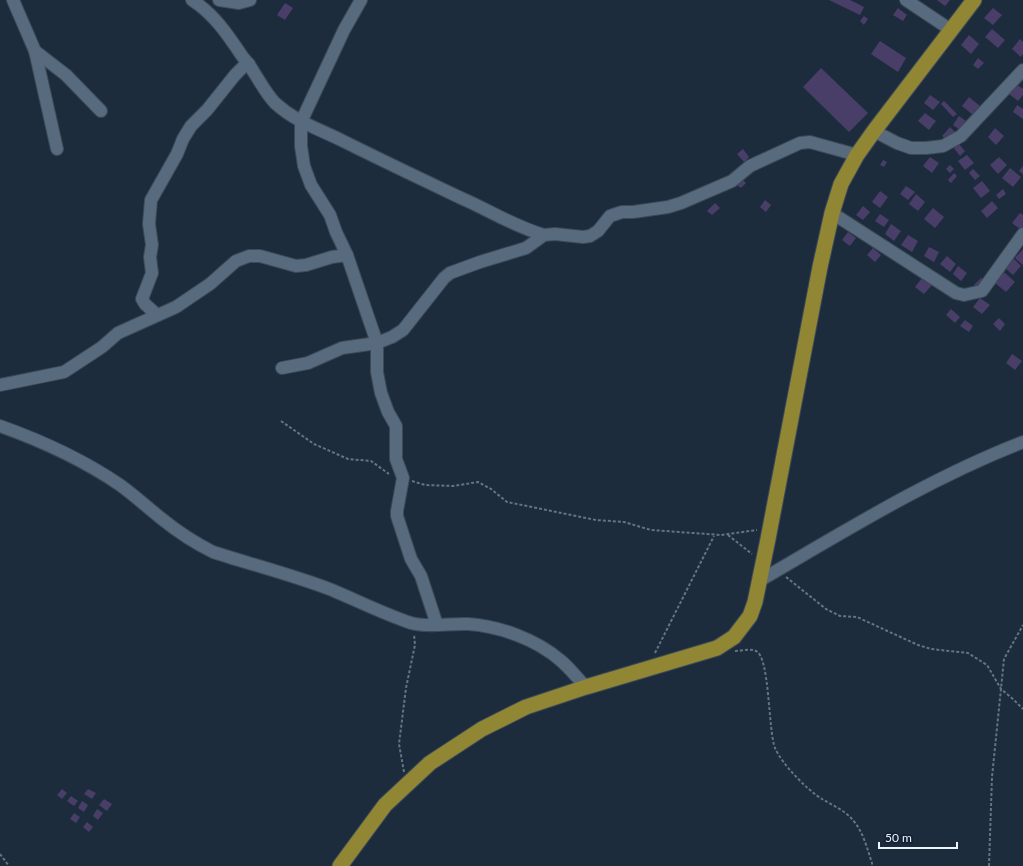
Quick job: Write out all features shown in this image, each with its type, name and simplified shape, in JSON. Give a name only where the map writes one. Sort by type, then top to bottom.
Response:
[{"type":"main road","points":[[340,866],[385,805],[430,763],[482,729],[526,707],[647,668],[717,648],[734,637],[750,616],[763,563],[820,267],[832,213],[841,184],[857,154],[974,0]]},
{"type":"street","points":[[13,0],[35,51],[58,149]]},
{"type":"street","points":[[192,0],[211,14],[249,64],[266,93],[287,113],[301,122],[331,135],[528,231],[544,235],[555,234],[583,237],[590,236],[598,231],[610,216],[622,212],[633,212],[682,203],[732,181],[750,166],[800,143],[810,142],[857,154]]},
{"type":"street","points":[[219,0],[238,3],[250,0]]},
{"type":"street","points":[[360,0],[344,30],[301,122],[301,146],[304,166],[311,184],[330,215],[347,255],[376,343],[377,372],[381,393],[388,412],[396,426],[396,458],[403,478],[397,511],[398,516],[412,559],[421,576],[437,625]]},
{"type":"street","points":[[906,0],[951,30]]},
{"type":"street","points":[[35,51],[66,75],[101,111]]},
{"type":"street","points":[[157,315],[145,304],[142,299],[152,274],[150,257],[152,245],[149,224],[151,200],[191,126],[207,110],[235,75],[243,67],[249,64]]},
{"type":"street","points":[[874,131],[897,143],[911,148],[943,146],[961,136],[1023,70]]},
{"type":"street","points":[[832,213],[956,293],[964,295],[982,291],[1023,234]]},
{"type":"street","points":[[282,368],[308,363],[342,348],[376,343],[392,337],[403,330],[444,278],[450,273],[526,248],[544,235]]},
{"type":"street","points":[[0,385],[64,372],[102,347],[118,333],[157,315],[166,313],[176,307],[210,284],[236,261],[249,256],[260,256],[296,266],[306,265],[332,257],[347,255]]},
{"type":"street","points":[[0,426],[34,438],[63,451],[98,470],[189,538],[213,552],[332,590],[394,617],[413,623],[437,625],[470,624],[502,630],[524,637],[542,647],[561,661],[586,687]]},
{"type":"street","points":[[759,581],[888,506],[990,455],[1023,442]]},
{"type":"path","points":[[281,421],[314,444],[348,458],[371,461],[389,474],[425,485],[453,486],[478,482],[491,489],[507,502],[596,520],[624,522],[652,530],[714,535],[770,528]]},
{"type":"path","points":[[727,534],[763,563]]},
{"type":"path","points":[[647,668],[714,535]]},
{"type":"path","points":[[778,570],[826,610],[840,616],[857,617],[918,645],[931,649],[968,653],[987,665],[1001,689],[1023,709]]},
{"type":"path","points":[[407,785],[399,744],[406,688],[415,645],[413,623]]},
{"type":"path","points":[[989,866],[992,777],[1004,659],[1023,625]]},
{"type":"path","points":[[717,648],[730,652],[752,650],[757,651],[760,654],[763,661],[767,684],[770,719],[775,748],[789,768],[810,790],[852,818],[860,829],[872,866]]},
{"type":"path","points":[[0,854],[10,866]]},
{"type":"building","points":[[829,0],[850,0],[864,7],[860,15]]},
{"type":"building","points":[[937,0],[950,0],[945,6]]},
{"type":"building","points":[[285,3],[293,8],[285,20],[277,15]]},
{"type":"building","points":[[898,8],[907,15],[903,21],[893,15]]},
{"type":"building","points":[[993,8],[1002,15],[993,25],[984,18]]},
{"type":"building","points":[[864,16],[868,19],[864,25],[860,21]]},
{"type":"building","points":[[992,29],[1005,40],[998,48],[985,37]]},
{"type":"building","points":[[969,35],[979,44],[971,54],[961,45]]},
{"type":"building","points":[[1020,39],[1023,42],[1023,54],[1021,57],[1012,49]]},
{"type":"building","points":[[880,41],[906,58],[898,72],[871,54]]},
{"type":"building","points":[[978,58],[984,63],[978,69],[973,65]]},
{"type":"building","points":[[821,68],[868,113],[849,132],[803,87]]},
{"type":"building","points":[[1016,84],[1023,89],[1023,95],[1018,101],[1009,94]]},
{"type":"building","points":[[930,95],[940,102],[933,110],[924,103]]},
{"type":"building","points":[[969,97],[980,106],[973,115],[962,106]]},
{"type":"building","points":[[944,101],[957,114],[953,117],[941,104]]},
{"type":"building","points":[[1017,105],[1023,109],[1023,119],[1013,112]]},
{"type":"building","points":[[925,113],[936,121],[929,130],[918,121]]},
{"type":"building","points":[[959,116],[966,121],[960,130],[953,125]]},
{"type":"building","points":[[950,127],[956,133],[949,141],[942,136]]},
{"type":"building","points":[[995,128],[1004,136],[996,145],[988,137]]},
{"type":"building","points":[[958,143],[965,151],[960,156],[953,147]]},
{"type":"building","points":[[743,149],[749,157],[744,162],[737,154]]},
{"type":"building","points":[[967,155],[974,163],[965,170],[958,161]]},
{"type":"building","points":[[930,157],[939,163],[932,173],[923,166]]},
{"type":"building","points":[[999,157],[1007,165],[998,174],[990,165]]},
{"type":"building","points":[[883,160],[887,162],[884,167],[880,165]]},
{"type":"building","points":[[950,165],[954,169],[950,173],[946,169]]},
{"type":"building","points":[[1023,166],[1023,174],[1019,171]]},
{"type":"building","points":[[1010,168],[1021,177],[1013,187],[1002,178]]},
{"type":"building","points":[[973,169],[980,176],[975,180],[969,173]]},
{"type":"building","points":[[954,173],[957,176],[951,183],[948,180]]},
{"type":"building","points":[[742,179],[746,183],[741,188],[737,185]]},
{"type":"building","points":[[982,181],[990,191],[981,198],[973,188]]},
{"type":"building","points":[[906,186],[915,192],[908,200],[900,194]]},
{"type":"building","points":[[1003,189],[1006,194],[999,199],[996,195]]},
{"type":"building","points":[[880,191],[888,197],[880,208],[872,202]]},
{"type":"building","points":[[916,194],[925,202],[918,211],[909,204]]},
{"type":"building","points":[[765,200],[771,205],[766,212],[760,207]]},
{"type":"building","points":[[992,201],[998,208],[987,218],[981,211]]},
{"type":"building","points":[[715,203],[720,208],[712,215],[707,211]]},
{"type":"building","points":[[863,206],[870,212],[863,220],[856,215]]},
{"type":"building","points":[[933,208],[944,217],[935,228],[924,219]]},
{"type":"building","points":[[1020,213],[1023,215],[1023,228],[1021,230],[1012,223]]},
{"type":"building","points":[[880,214],[889,220],[884,227],[875,221]]},
{"type":"building","points":[[891,224],[901,231],[894,241],[885,234]]},
{"type":"building","points":[[848,232],[856,238],[850,246],[842,240]]},
{"type":"building","points":[[908,235],[918,241],[912,252],[901,245]]},
{"type":"building","points":[[929,247],[939,252],[934,262],[924,256]]},
{"type":"building","points":[[873,248],[881,255],[875,262],[867,255]]},
{"type":"building","points":[[1023,249],[1023,265],[1015,258]]},
{"type":"building","points":[[947,256],[956,264],[950,272],[940,264]]},
{"type":"building","points":[[1013,258],[1021,266],[1013,275],[1004,267]]},
{"type":"building","points":[[958,266],[967,273],[961,281],[953,274]]},
{"type":"building","points":[[1004,272],[1015,282],[1006,292],[995,283]]},
{"type":"building","points":[[922,278],[932,285],[924,294],[915,287]]},
{"type":"building","points":[[981,278],[987,282],[980,290],[974,285]]},
{"type":"building","points":[[980,298],[990,305],[982,314],[973,307]]},
{"type":"building","points":[[951,309],[960,317],[955,323],[946,315]]},
{"type":"building","points":[[999,318],[1005,324],[1000,331],[993,324]]},
{"type":"building","points":[[965,320],[973,326],[969,332],[960,326]]},
{"type":"building","points":[[1012,354],[1022,361],[1015,370],[1006,363]]},
{"type":"building","points":[[62,789],[67,793],[62,799],[57,795]]},
{"type":"building","points":[[88,789],[96,793],[92,799],[84,794]]},
{"type":"building","points":[[71,796],[78,801],[74,806],[67,801]]},
{"type":"building","points":[[104,799],[112,804],[107,811],[99,805]]},
{"type":"building","points":[[82,801],[88,805],[84,812],[78,808]]},
{"type":"building","points":[[97,809],[103,813],[98,820],[93,816]]},
{"type":"building","points":[[74,813],[80,817],[76,823],[70,819]]},
{"type":"building","points":[[87,822],[93,827],[89,832],[83,827]]}]
